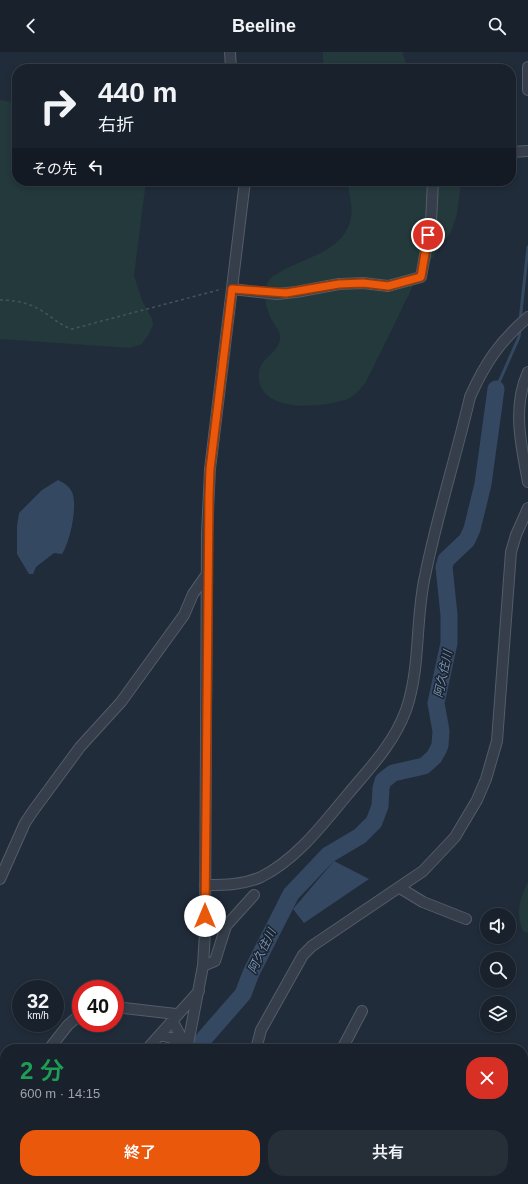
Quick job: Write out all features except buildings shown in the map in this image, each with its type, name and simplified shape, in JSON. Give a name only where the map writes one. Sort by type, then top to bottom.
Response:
[{"type":"street","points":[[230,52],[231,64]]},
{"type":"street","points":[[528,66],[528,90]]},
{"type":"street","points":[[516,152],[528,151]]},
{"type":"street","points":[[188,1044],[203,966],[207,574],[210,469],[244,186]]},
{"type":"street","points":[[232,289],[283,293],[339,284],[363,283],[388,286],[421,277],[431,222],[433,186]]},
{"type":"street","points":[[205,885],[230,885],[253,880],[282,864],[293,855],[361,779],[385,749],[394,734],[405,712],[414,681],[420,607],[425,576],[470,397],[479,378],[499,344],[528,317]]},
{"type":"street","points":[[528,372],[523,384],[519,411],[519,434],[528,482]]},
{"type":"street","points":[[257,1044],[261,1030],[303,955],[312,946],[423,872],[455,837],[477,800],[494,757],[500,716],[511,552],[521,521],[528,508]]},
{"type":"street","points":[[0,879],[29,817],[80,747],[121,702],[184,615],[193,594],[207,574]]},
{"type":"street","points":[[400,888],[423,902],[466,919]]},
{"type":"street","points":[[203,966],[215,961],[226,926],[254,895]]},
{"type":"street","points":[[152,1044],[198,991]]},
{"type":"street","points":[[124,1009],[174,1017]]},
{"type":"street","points":[[345,1044],[362,1011]]},
{"type":"street","points":[[174,1017],[185,1044]]},
{"type":"street","points":[[53,1044],[72,1022]]},
{"type":"street","points":[[160,1035],[172,1038],[180,1044]]},
{"type":"path","points":[[0,300],[18,300],[45,312],[63,327],[72,329],[217,289],[232,289]]},
{"type":"green space","points":[[323,52],[402,52],[406,64],[323,64]]},
{"type":"green space","points":[[0,100],[12,102],[12,186],[145,186],[134,276],[142,300],[153,324],[149,334],[142,344],[130,348],[0,339]]},
{"type":"green space","points":[[348,186],[460,186],[457,214],[451,232],[415,282],[366,382],[349,399],[335,403],[309,406],[282,403],[271,398],[263,390],[259,379],[261,366],[277,347],[280,341],[280,335],[271,318],[265,298],[268,281],[285,269],[315,256],[334,245],[342,237],[351,217],[352,208]]},
{"type":"green space","points":[[528,882],[528,933],[523,931],[519,918],[519,912],[521,900]]},
{"type":"water","points":[[58,480],[69,488],[74,498],[74,515],[68,541],[62,554],[54,553],[36,567],[33,574],[29,574],[17,554],[17,526],[19,513],[42,490]]},
{"type":"water","points":[[334,861],[369,879],[304,923],[293,909]]},
{"type":"waterway","name":"阿久住川","points":[[520,321],[528,247]]},
{"type":"waterway","name":"阿久住川","points":[[496,389],[519,337],[520,329]]},
{"type":"waterway","name":"阿久住川","points":[[202,1041],[243,994],[251,973],[291,894],[328,855],[360,836],[374,822],[380,806],[383,781],[393,773],[424,766],[434,757],[438,750],[441,731],[436,703],[449,643],[449,615],[444,567],[446,560],[467,540],[472,529],[483,484],[496,389]]},
{"type":"route","points":[[205,916],[207,534],[210,469],[232,289],[277,294],[339,284],[363,283],[388,286],[421,277],[428,235]]}]
